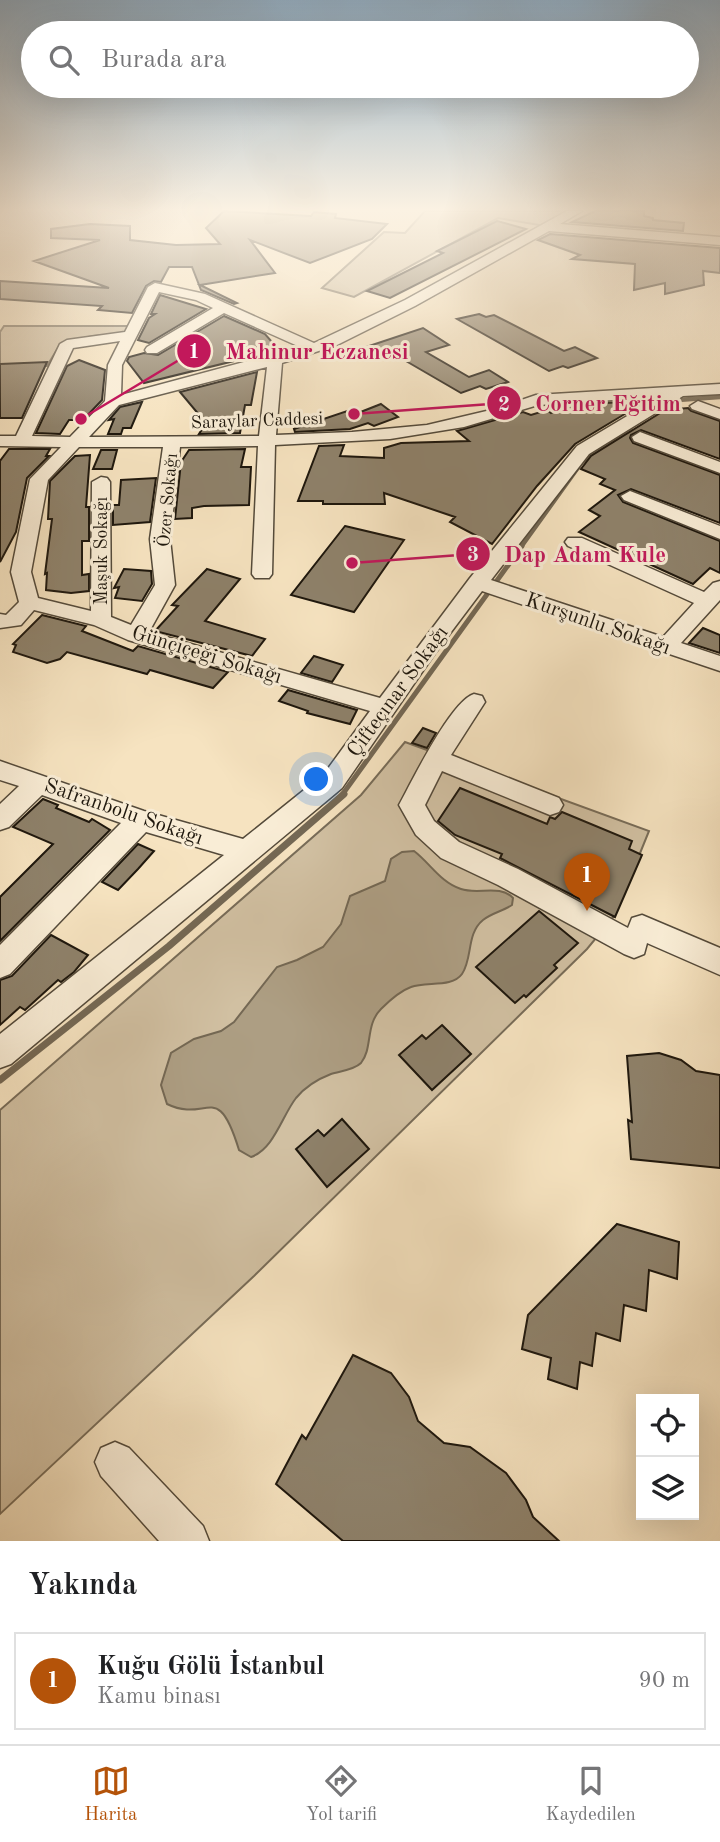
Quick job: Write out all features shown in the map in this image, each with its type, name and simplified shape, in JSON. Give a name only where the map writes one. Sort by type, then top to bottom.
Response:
[{"type":"street","points":[[0,621],[5,623],[17,618],[29,602],[21,572],[38,479],[113,402],[313,348],[449,283]]},
{"type":"street","points":[[275,360],[345,344],[418,308],[458,283]]},
{"type":"street","points":[[113,402],[115,365],[127,336],[155,287],[182,291],[224,307],[313,348]]},
{"type":"street","points":[[152,350],[224,307]]},
{"type":"street","points":[[22,441],[67,344],[127,336]]},
{"type":"street","points":[[262,574],[267,440],[275,360]]},
{"type":"street","name":"Saraylar Caddesi","points":[[0,441],[172,442],[396,435],[454,426],[513,410],[536,400],[720,389]]},
{"type":"street","name":"Çifteçınar Sokağı","points":[[0,1053],[333,781],[477,582],[583,450],[677,393]]},
{"type":"street","points":[[698,407],[720,414]]},
{"type":"street","points":[[640,437],[720,468]]},
{"type":"street","name":"Özer Sokağı","points":[[136,635],[165,585],[160,539],[172,442]]},
{"type":"street","name":"Maşuk Sokağı","points":[[101,482],[101,620]]},
{"type":"street","points":[[630,496],[720,533]]},
{"type":"street","points":[[575,542],[713,594],[667,646]]},
{"type":"street","name":"Kurşunlu Sokağı","points":[[477,582],[720,664]]},
{"type":"street","name":"Günçiçeği Sokağı","points":[[29,602],[101,620],[136,635],[384,707]]},
{"type":"street","points":[[474,702],[436,759],[412,805],[425,828],[450,850],[508,877],[638,936],[720,962]]},
{"type":"street","points":[[436,759],[550,805]]},
{"type":"street","name":"Safranbolu Sokağı","points":[[0,770],[141,820],[247,851]]},
{"type":"street","points":[[0,820],[38,782]]},
{"type":"street","points":[[0,964],[141,820]]},
{"type":"street","points":[[114,1462],[188,1541]]},
{"type":"shaded area","points":[[328,283],[380,283],[354,297],[322,288]]},
{"type":"shaded area","points":[[4,326],[132,326],[127,334],[93,336],[61,343],[47,366],[0,367],[0,332]]},
{"type":"shaded area","points":[[405,742],[649,831],[615,915],[587,949],[254,1276],[0,1514],[0,1110],[361,795]]},
{"type":"shaded area","points":[[414,851],[454,886],[468,891],[502,892],[513,898],[512,905],[486,918],[478,926],[462,974],[445,983],[411,987],[392,999],[376,1015],[361,1063],[351,1069],[326,1076],[303,1090],[291,1105],[272,1140],[251,1157],[239,1150],[231,1128],[217,1109],[181,1109],[167,1104],[161,1085],[171,1053],[194,1039],[221,1031],[234,1022],[277,967],[323,947],[341,924],[350,896],[385,881],[391,859],[402,852]]},
{"type":"building","points":[[0,283],[109,288],[95,283],[151,283],[146,286],[132,313],[98,310],[102,306],[0,299]]},
{"type":"building","points":[[198,283],[213,283],[200,285],[237,303],[234,304],[201,290]]},
{"type":"building","points":[[383,283],[420,283],[390,298],[367,291]]},
{"type":"building","points":[[634,283],[704,283],[665,294],[665,283],[634,290]]},
{"type":"building","points":[[160,295],[206,309],[149,343],[138,340],[149,318],[155,314],[151,314]]},
{"type":"building","points":[[479,314],[486,317],[494,315],[564,351],[575,347],[597,358],[549,371],[457,319]]},
{"type":"building","points":[[224,316],[265,334],[279,350],[144,383],[127,361],[129,357],[144,353],[158,355]]},
{"type":"building","points":[[423,328],[449,345],[426,352],[469,377],[489,370],[508,382],[486,389],[480,386],[461,393],[399,357],[392,359],[369,346]]},
{"type":"building","points":[[79,360],[105,370],[102,400],[83,420],[69,420],[60,434],[36,433],[67,366]]},
{"type":"building","points":[[47,362],[22,418],[0,418],[0,364]]},
{"type":"building","points":[[257,372],[251,405],[245,405],[240,433],[199,434],[206,423],[180,392]]},
{"type":"building","points":[[648,400],[575,444],[537,486],[492,544],[450,522],[455,517],[384,493],[385,504],[323,504],[323,501],[298,501],[319,446],[344,445],[340,456],[384,458],[384,448],[401,443],[469,441],[457,431],[523,412],[531,415],[547,410],[551,413],[566,406]]},
{"type":"building","points":[[142,402],[131,428],[123,428],[121,434],[108,434],[114,419],[109,420],[120,407]]},
{"type":"building","points":[[381,404],[398,417],[374,426],[368,423],[350,429],[295,432],[294,429],[353,409],[358,413]]},
{"type":"building","points":[[688,408],[720,421],[720,459],[641,430],[630,438],[633,443],[720,475],[720,523],[631,489],[618,495],[623,502],[720,541],[720,573],[710,568],[693,584],[579,532],[600,516],[589,510],[615,490],[600,484],[605,479],[581,469],[591,456],[665,410]]},
{"type":"building","points":[[9,449],[50,449],[46,456],[49,456],[27,478],[16,532],[0,562],[0,461]]},
{"type":"building","points":[[245,449],[241,467],[251,467],[249,505],[192,508],[192,518],[175,519],[181,462],[189,450]]},
{"type":"building","points":[[101,450],[117,450],[112,469],[93,469]]},
{"type":"building","points":[[90,455],[86,507],[89,507],[89,541],[82,541],[82,575],[89,574],[89,591],[71,593],[46,590],[47,573],[45,574],[52,519],[48,519],[50,481],[75,456]]},
{"type":"building","points":[[156,478],[150,522],[113,525],[113,505],[119,505],[121,480]]},
{"type":"building","points":[[345,526],[404,540],[354,612],[291,595]]},
{"type":"building","points":[[124,569],[151,571],[152,584],[142,601],[115,598],[119,587],[114,588]]},
{"type":"building","points":[[207,569],[240,579],[205,621],[265,639],[252,656],[155,631],[178,606],[172,605]]},
{"type":"building","points":[[42,615],[86,626],[82,631],[133,651],[138,646],[228,672],[213,688],[150,670],[147,674],[67,652],[60,659],[47,663],[13,652],[16,645],[13,644]]},
{"type":"building","points":[[703,628],[720,635],[720,653],[689,643]]},
{"type":"building","points":[[314,656],[343,665],[332,682],[301,673]]},
{"type":"building","points":[[288,690],[357,710],[350,724],[307,713],[308,711],[279,701]]},
{"type":"building","points":[[423,728],[436,733],[427,748],[412,743]]},
{"type":"building","points":[[460,788],[547,824],[550,817],[555,819],[562,812],[632,841],[629,849],[642,855],[615,917],[500,858],[502,854],[455,835],[438,821]]},
{"type":"building","points":[[43,799],[58,805],[56,808],[89,822],[92,819],[110,830],[0,941],[0,897],[53,844],[13,827]]},
{"type":"building","points":[[138,844],[154,851],[118,890],[102,882]]},
{"type":"building","points":[[539,911],[578,943],[554,965],[557,968],[526,997],[524,995],[515,1003],[476,967]]},
{"type":"building","points":[[51,935],[88,955],[74,972],[61,982],[58,980],[25,1010],[20,1007],[0,1025],[0,980],[12,976]]},
{"type":"building","points":[[442,1025],[471,1054],[432,1090],[399,1055],[422,1035],[426,1039]]},
{"type":"building","points":[[659,1053],[681,1060],[696,1071],[720,1075],[720,1168],[631,1159],[628,1120],[632,1122],[627,1056]]},
{"type":"building","points":[[342,1119],[369,1149],[327,1187],[296,1149],[318,1130],[324,1136]]},
{"type":"building","points":[[617,1224],[679,1242],[677,1279],[649,1270],[646,1311],[624,1305],[620,1341],[596,1333],[592,1366],[580,1362],[577,1389],[548,1379],[551,1358],[522,1349],[528,1315]]},
{"type":"building","points":[[353,1355],[391,1373],[409,1397],[418,1421],[444,1443],[470,1447],[506,1473],[526,1500],[533,1517],[559,1541],[343,1541],[276,1484],[302,1435],[306,1439]]},
{"type":"waterway","points":[[657,411],[678,400],[720,397]]},
{"type":"waterway","points":[[521,547],[582,462],[630,428]]},
{"type":"waterway","points":[[342,795],[522,546]]},
{"type":"waterway","points":[[0,1080],[169,946],[344,794]]},
{"type":"place","name":"Corner Eğitim","points":[[354,414]]},
{"type":"place","name":"Mahinur Eczanesi","points":[[81,419]]},
{"type":"place","name":"Dap Adam Kule","points":[[352,563]]},
{"type":"place","name":"Kuğu Gölü İstanbul","points":[[587,911]]}]
